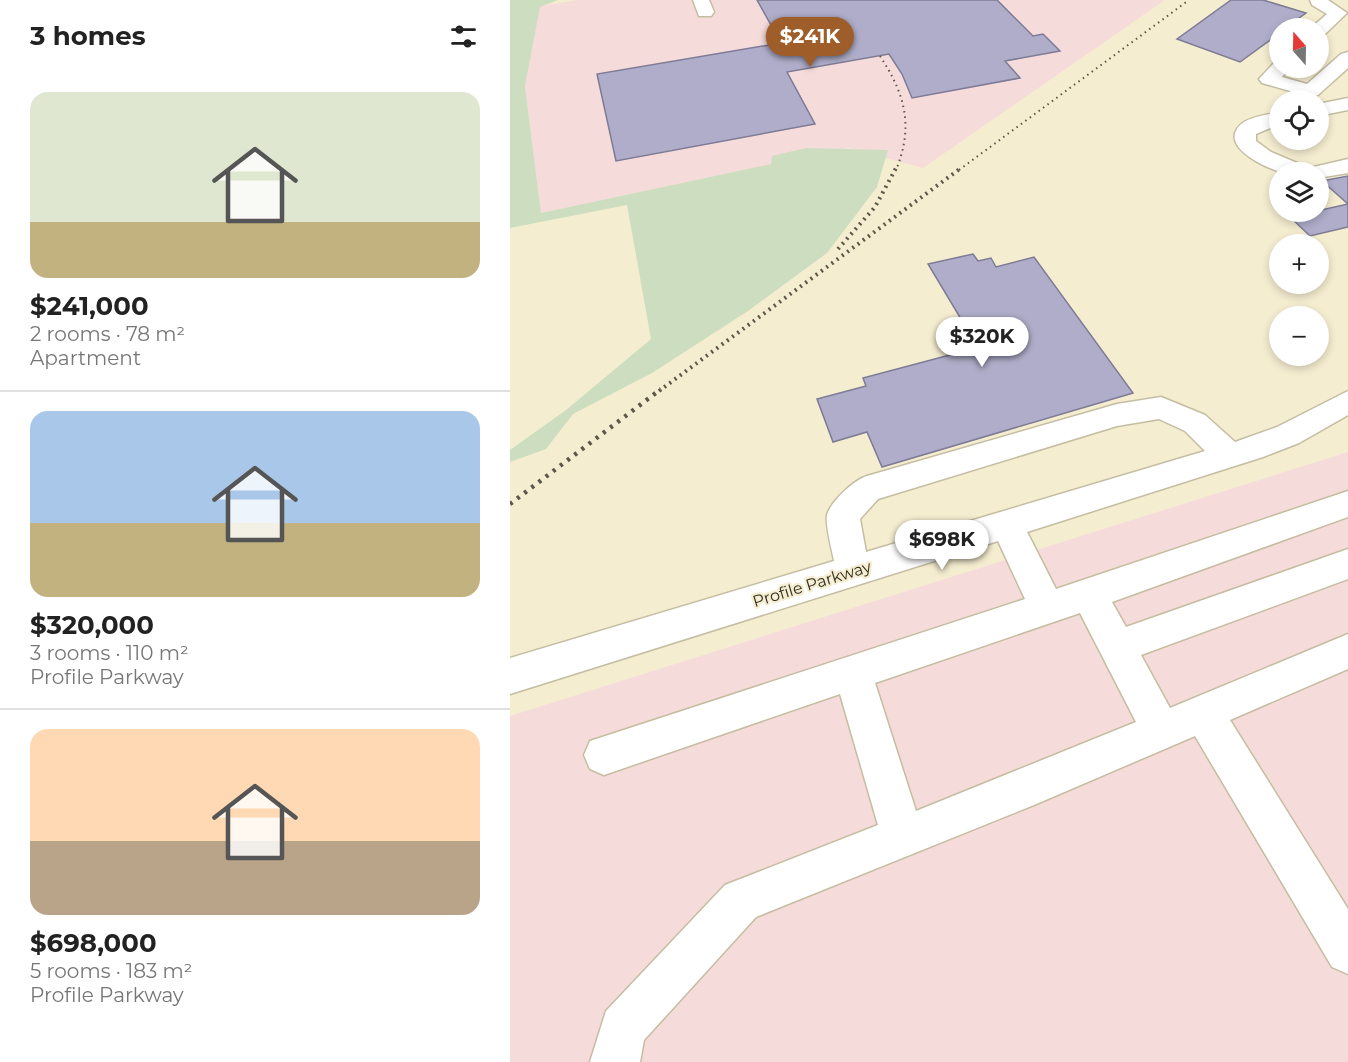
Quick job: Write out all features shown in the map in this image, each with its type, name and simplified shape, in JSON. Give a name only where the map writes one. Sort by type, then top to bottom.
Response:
[{"type":"street","points":[[1318,1],[1343,16],[1329,24]]},
{"type":"street","points":[[1329,75],[1348,58]]},
{"type":"street","points":[[1270,78],[1311,91],[1326,78]]},
{"type":"street","points":[[1329,108],[1348,104]]},
{"type":"street","points":[[1269,121],[1246,131],[1246,143],[1263,157],[1276,162]]},
{"type":"street","points":[[1329,170],[1348,166]]},
{"type":"street","name":"Profile Parkway","points":[[510,676],[1230,456],[1288,435],[1348,402]]},
{"type":"street","points":[[854,571],[843,516],[867,489],[1117,415],[1161,408],[1195,423],[1230,456]]},
{"type":"street","points":[[604,755],[1089,594],[1348,504]]},
{"type":"street","points":[[1006,524],[1047,607]]},
{"type":"street","points":[[1117,647],[1348,564]]},
{"type":"street","points":[[1089,594],[1162,731]]},
{"type":"street","points":[[615,1062],[623,1028],[741,901],[1034,785],[1348,651]]},
{"type":"street","points":[[853,673],[903,837]]},
{"type":"street","points":[[1203,713],[1348,951]]},
{"type":"shaded area","points":[[579,0],[1165,0],[923,168],[848,148],[541,213],[525,86],[540,6]]},
{"type":"shaded area","points":[[1348,452],[1348,1062],[510,1062],[510,716]]},
{"type":"green space","points":[[510,0],[558,0],[540,7],[525,86],[541,213],[771,164],[772,156],[806,148],[888,150],[877,187],[827,253],[748,311],[652,373],[573,414],[546,449],[510,462],[510,450],[566,410],[651,339],[627,205],[510,228]]},
{"type":"building","points":[[757,0],[997,0],[1033,36],[1043,34],[1060,51],[1005,61],[1020,78],[912,98],[902,74],[889,54],[787,72],[815,124],[616,161],[597,74],[781,43]]},
{"type":"building","points":[[1231,0],[1263,0],[1306,13],[1299,18],[1269,18],[1269,41],[1240,62],[1177,39]]},
{"type":"building","points":[[1348,176],[1348,204],[1329,187],[1329,180]]},
{"type":"building","points":[[1348,204],[1348,227],[1318,234],[1308,234],[1295,222],[1329,222],[1329,208]]},
{"type":"building","points":[[973,254],[978,261],[991,258],[996,267],[1034,257],[1133,393],[882,467],[867,432],[833,442],[817,399],[866,386],[863,378],[961,352],[945,323],[961,319],[928,264]]},
{"type":"railway","points":[[959,170],[1189,0]]},
{"type":"railway","points":[[880,56],[896,84],[904,111],[905,139],[896,170]]},
{"type":"railway","points":[[838,249],[875,207],[896,168]]},
{"type":"railway","points":[[659,391],[961,168]]},
{"type":"railway","points":[[510,504],[661,389]]}]
